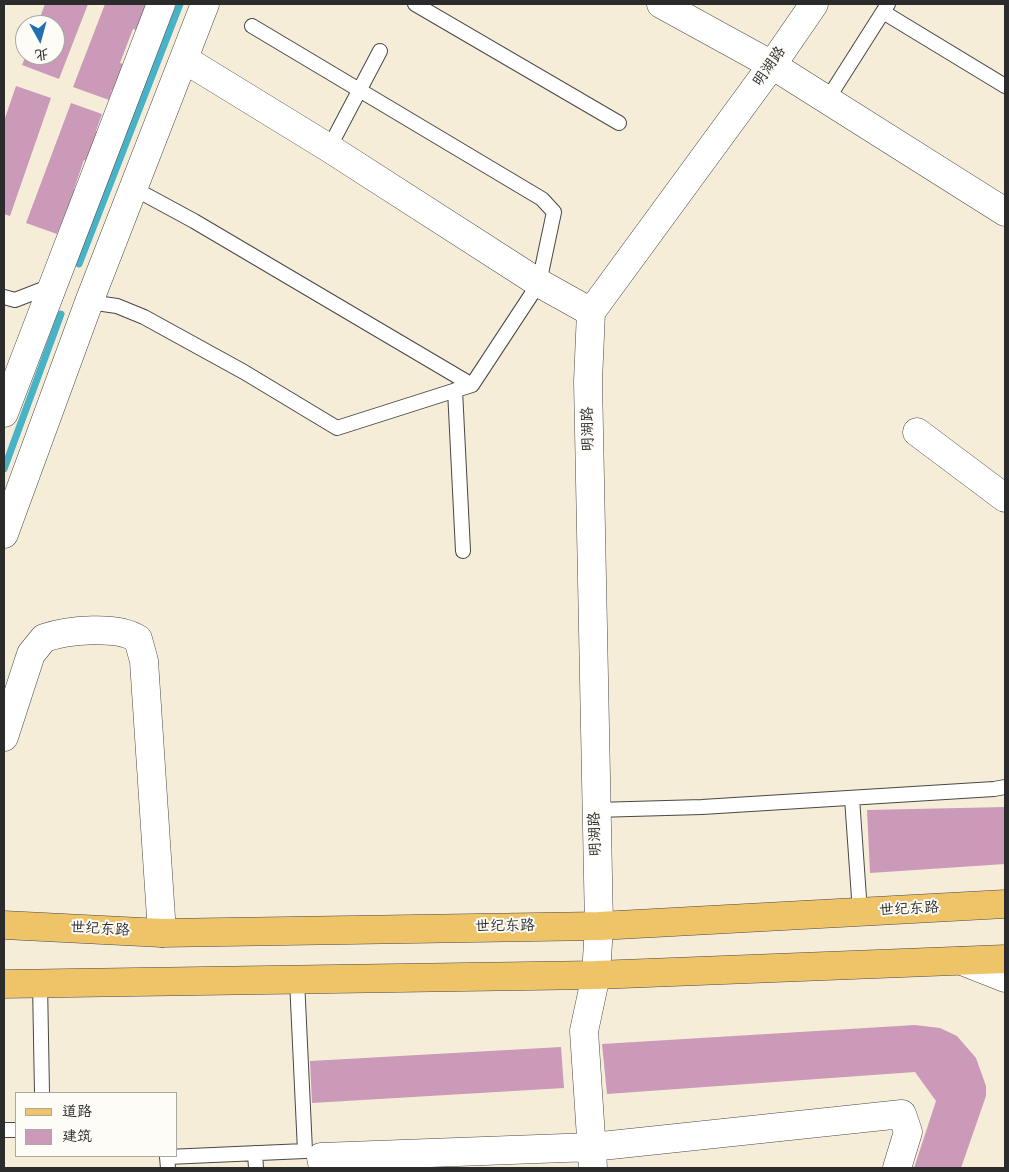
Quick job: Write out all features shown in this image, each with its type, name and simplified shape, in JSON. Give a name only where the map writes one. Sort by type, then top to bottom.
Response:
[{"type":"main road","name":"世纪东路","points":[[4,925],[162,932],[599,926],[1004,904]]},
{"type":"main road","points":[[4,984],[596,975],[1005,959]]},
{"type":"street","points":[[4,413],[51,286],[161,4]]},
{"type":"street","points":[[4,534],[89,302],[205,4]]},
{"type":"street","points":[[661,4],[772,66],[1005,212]]},
{"type":"street","name":"明湖路","points":[[592,1158],[584,1031],[596,975],[599,926],[595,810],[588,381],[591,312],[772,66],[814,4]]},
{"type":"street","points":[[184,59],[329,148],[539,284],[591,312]]},
{"type":"street","points":[[51,286],[89,302]]},
{"type":"street","points":[[917,432],[1005,498]]},
{"type":"street","points":[[4,737],[31,654],[44,638],[109,630],[130,634],[138,639],[144,661],[162,932]]},
{"type":"street","points":[[962,961],[1005,978]]},
{"type":"street","points":[[323,1168],[322,1156],[592,1158],[902,1114],[908,1132],[896,1168]]},
{"type":"lane","points":[[415,4],[619,123]]},
{"type":"lane","points":[[827,100],[886,8],[1005,86]]},
{"type":"lane","points":[[89,302],[117,306],[152,321],[244,372],[337,428],[472,385],[539,284],[554,212],[550,206],[542,199],[360,89],[252,26]]},
{"type":"lane","points":[[329,148],[380,51]]},
{"type":"lane","points":[[133,188],[194,221],[472,385]]},
{"type":"lane","points":[[4,297],[15,300],[51,286]]},
{"type":"lane","points":[[455,390],[463,551]]},
{"type":"lane","points":[[595,810],[702,807],[994,789],[1005,786]]},
{"type":"lane","points":[[852,798],[860,912]]},
{"type":"lane","points":[[178,1156],[305,1151],[297,980]]},
{"type":"lane","points":[[40,983],[42,1092]]},
{"type":"lane","points":[[255,1153],[256,1168]]},
{"type":"building","points":[[45,4],[88,4],[65,63],[65,15],[41,15]]},
{"type":"building","points":[[105,4],[153,4],[143,32],[133,29],[120,63],[129,66],[119,92],[112,90],[109,100],[73,87]]},
{"type":"building","points":[[22,65],[64,65],[59,79]]},
{"type":"building","points":[[16,86],[51,98],[10,216],[4,214],[4,121]]},
{"type":"building","points":[[71,103],[102,114],[96,131],[102,134],[91,163],[84,160],[74,189],[80,191],[70,220],[64,217],[57,234],[26,223]]},
{"type":"building","points":[[1005,807],[1005,864],[870,873],[867,810]]},
{"type":"building","points":[[915,1025],[940,1028],[957,1036],[976,1058],[986,1086],[986,1096],[961,1168],[914,1168],[936,1101],[915,1072],[607,1094],[602,1044]]},
{"type":"building","points":[[561,1047],[564,1088],[312,1103],[310,1061]]},
{"type":"waterway","points":[[79,264],[180,4]]},
{"type":"waterway","points":[[4,469],[61,314]]}]
